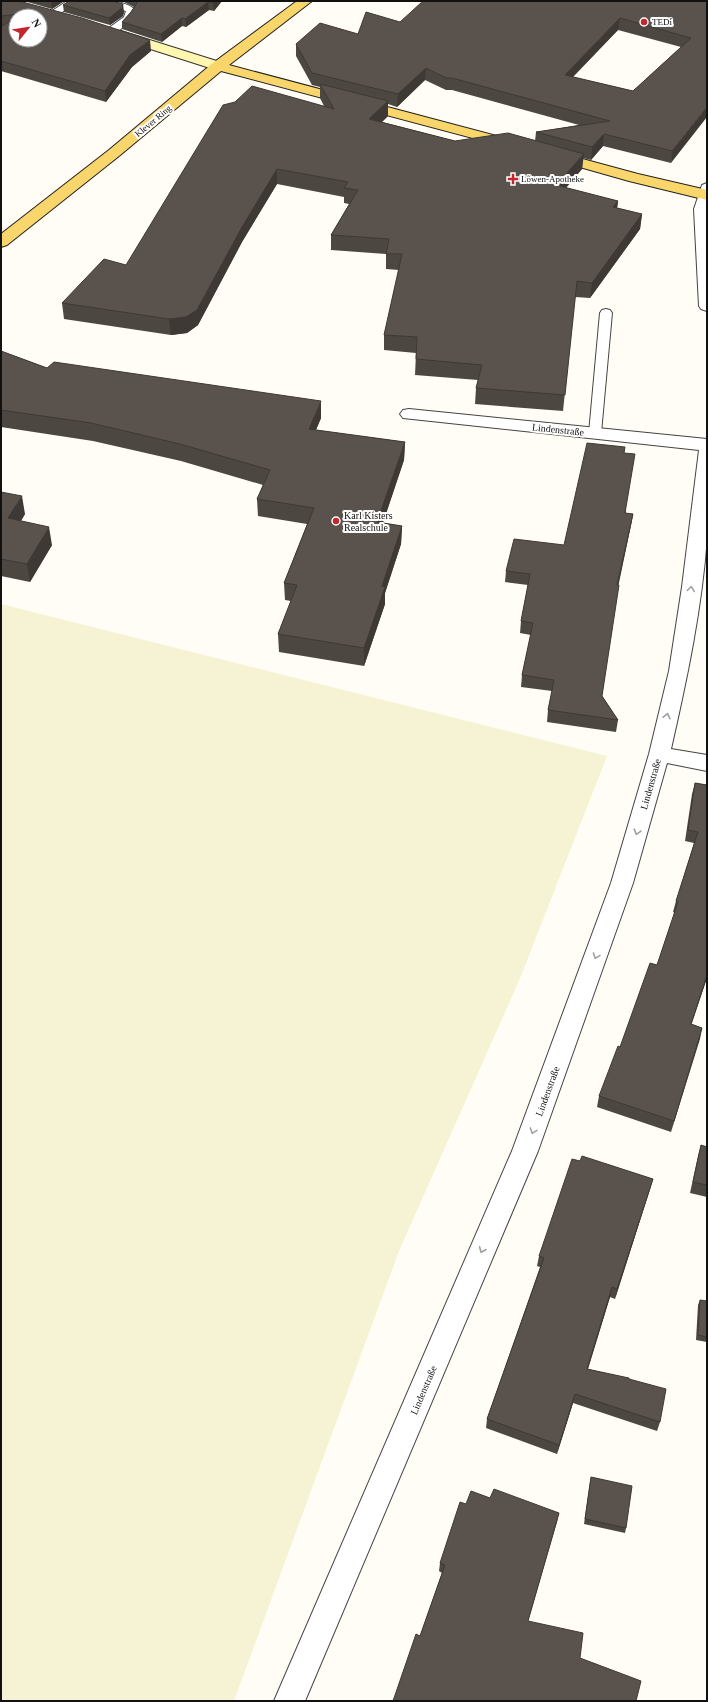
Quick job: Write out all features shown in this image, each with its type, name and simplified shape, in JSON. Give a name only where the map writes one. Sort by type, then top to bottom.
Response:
[{"type":"main road","name":"Klever Ring","points":[[1,242],[114,153],[218,66],[305,1]]},
{"type":"main road","points":[[218,66],[634,178],[706,193]]},
{"type":"street","points":[[48,14],[66,19]]},
{"type":"street","points":[[96,27],[218,66]]},
{"type":"street","points":[[706,193],[702,209],[707,306]]},
{"type":"street","name":"Lindenstraße","points":[[409,414],[707,445]]},
{"type":"street","name":"Lindenstraße","points":[[289,1701],[525,1151],[622,883],[659,754],[679,671],[692,587],[707,451]]},
{"type":"street","points":[[659,754],[707,763]]},
{"type":"lane","points":[[52,15],[73,1]]},
{"type":"lane","points":[[102,1],[129,9],[131,11],[128,18],[109,32]]},
{"type":"lane","points":[[595,433],[606,313]]},
{"type":"shaded area","points":[[1,604],[607,756],[521,976],[399,1251],[234,1701],[1,1701]]},
{"type":"building","points":[[1,1],[19,1],[45,8],[8,8],[8,15],[1,16]]},
{"type":"building","points":[[69,1],[112,1],[123,4],[122,8],[109,18],[63,5]]},
{"type":"building","points":[[135,1],[215,1],[213,3],[208,2],[185,19],[182,18],[161,34],[122,22],[137,3]]},
{"type":"building","points":[[423,1],[707,1],[707,107],[672,151],[604,134],[592,147],[536,132],[610,121],[452,78],[446,78],[426,68],[398,94],[312,73],[296,44],[320,23],[358,34],[366,12],[400,22]],"holes":[[[620,18],[691,38],[633,91],[565,75]]]},
{"type":"building","points":[[48,9],[150,40],[130,55],[105,91],[1,61],[1,27],[8,22],[8,48],[48,48]]},
{"type":"building","points":[[320,84],[388,101],[369,119],[455,141],[508,133],[584,154],[556,185],[618,201],[613,207],[642,214],[592,283],[577,281],[565,395],[476,388],[482,365],[416,359],[417,337],[384,335],[402,254],[386,254],[389,239],[331,235],[358,190],[344,188],[348,182],[277,169],[242,227],[197,310],[186,317],[169,319],[62,303],[104,259],[126,265],[223,105],[235,102],[252,86],[334,109]]},
{"type":"building","name":"Karl Kisters Realschule","points":[[1,351],[47,368],[54,362],[321,401],[309,429],[405,442],[377,522],[402,526],[382,586],[385,587],[364,648],[278,634],[297,585],[284,583],[314,508],[257,499],[270,470],[180,444],[91,423],[1,410]]},
{"type":"building","points":[[587,443],[625,447],[624,453],[635,454],[625,513],[633,514],[617,585],[619,585],[602,696],[618,720],[548,710],[554,680],[522,675],[533,623],[521,621],[530,574],[506,571],[514,539],[564,545]]},
{"type":"building","points":[[1,492],[22,496],[8,518],[49,527],[27,564],[1,559]]},
{"type":"building","points":[[695,783],[707,785],[707,975],[691,1024],[702,1028],[674,1121],[599,1096],[618,1046],[620,1047],[650,963],[657,965],[678,902],[676,901],[698,832],[688,830]]},
{"type":"building","points":[[701,1145],[707,1147],[707,1185],[693,1182]]},
{"type":"building","points":[[582,1156],[653,1179],[617,1289],[612,1287],[587,1369],[629,1378],[666,1389],[660,1422],[575,1394],[559,1445],[487,1419],[544,1258],[539,1256],[572,1159],[580,1161]]},
{"type":"building","points":[[700,1300],[707,1301],[707,1337],[698,1335]]},
{"type":"building","points":[[591,1477],[632,1486],[626,1528],[585,1519]]},
{"type":"building","points":[[494,1489],[559,1513],[528,1621],[583,1633],[580,1658],[641,1681],[636,1701],[393,1701],[416,1634],[420,1636],[445,1565],[440,1563],[460,1502],[466,1504],[471,1491],[490,1498]]},
{"type":"place","name":"TEDi","points":[[644,22]]},
{"type":"place","name":"Löwen-Apotheke","points":[[513,179]]},
{"type":"place","name":"Karl Kisters Realschule","points":[[336,521]]}]
